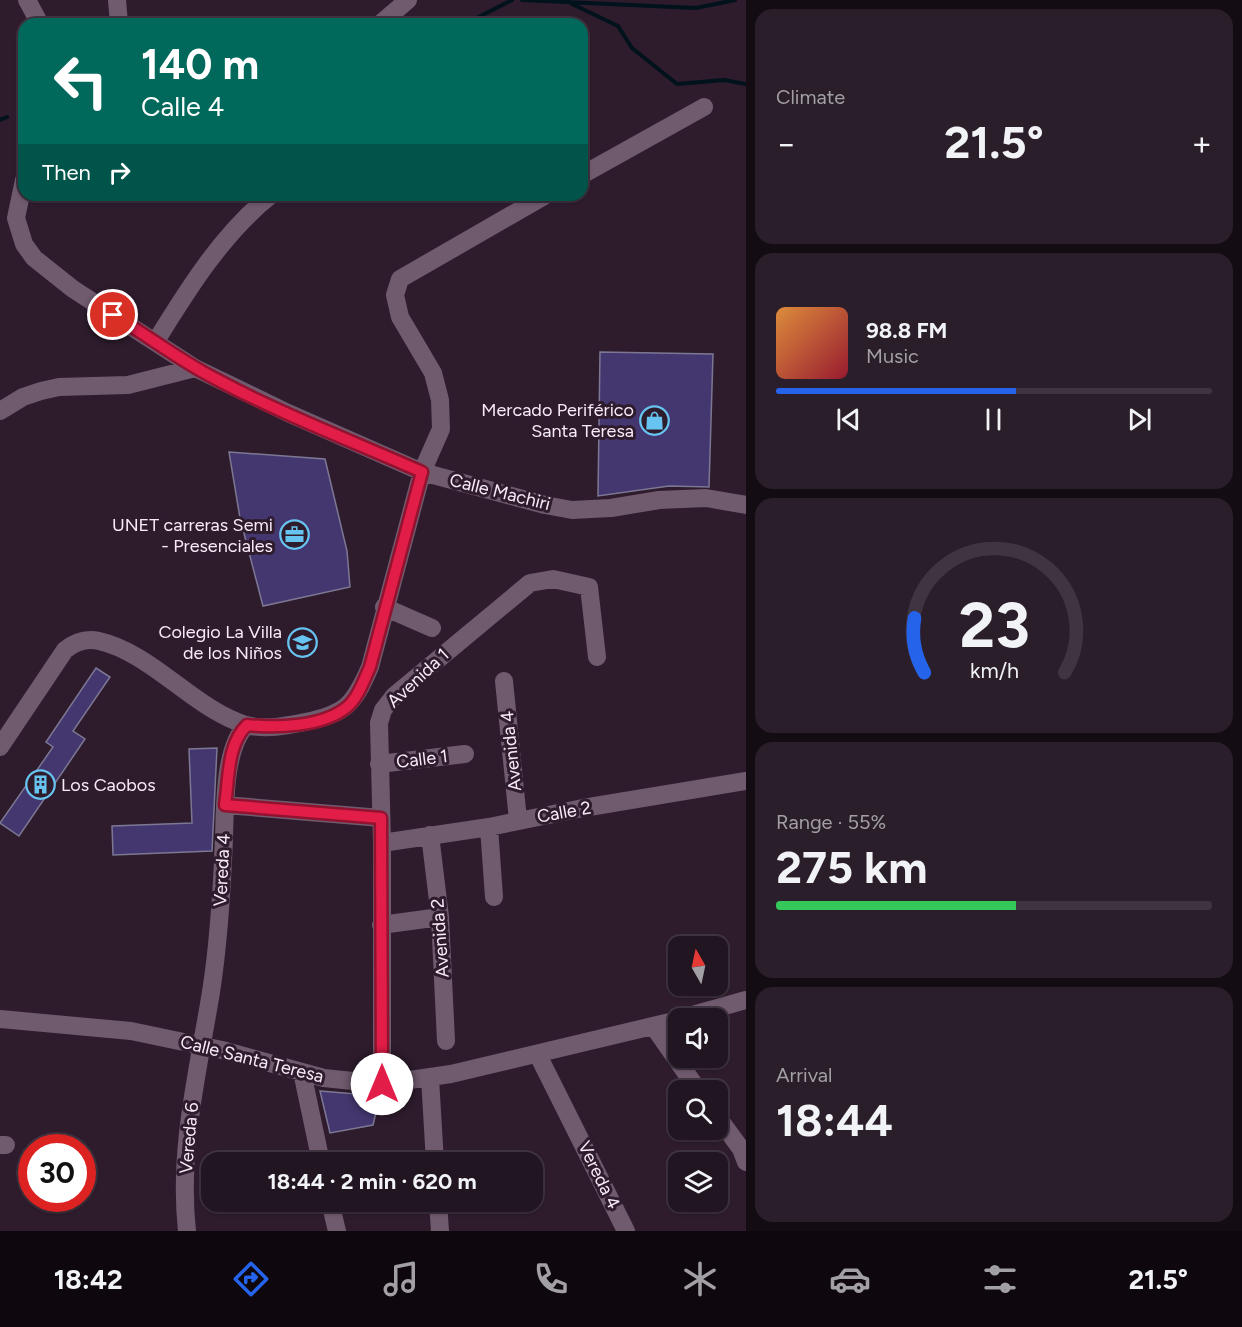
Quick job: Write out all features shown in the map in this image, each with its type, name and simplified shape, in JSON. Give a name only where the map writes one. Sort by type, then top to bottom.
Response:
[{"type":"street","points":[[27,0],[37,18]]},
{"type":"street","points":[[117,0],[118,18]]},
{"type":"street","points":[[387,18],[405,1]]},
{"type":"street","points":[[588,172],[704,107]]},
{"type":"street","name":"Calle Machiri","points":[[20,201],[16,218],[24,244],[34,258],[73,289],[195,368],[240,391],[422,472],[483,490],[572,510],[610,508],[659,500],[706,498],[746,505]]},
{"type":"street","points":[[156,341],[200,274],[253,209],[263,201]]},
{"type":"street","points":[[0,747],[65,650],[82,640],[99,641],[125,652],[164,674],[214,711],[247,725],[278,728],[314,720],[348,706],[370,667],[384,607],[422,472],[441,429],[440,400],[433,373],[400,317],[395,294],[400,279],[536,201]]},
{"type":"street","points":[[0,411],[22,398],[50,389],[128,385],[195,368]]},
{"type":"street","name":"Avenida 1","points":[[382,1084],[382,843],[379,723],[383,710],[394,696],[530,582],[553,579],[589,587],[597,657]]},
{"type":"street","points":[[384,607],[432,628]]},
{"type":"street","name":"Avenida 4","points":[[504,681],[518,820]]},
{"type":"street","name":"Vereda 4","points":[[201,1046],[220,914],[225,805],[233,746],[238,734],[247,725]]},
{"type":"street","name":"Calle 1","points":[[379,764],[465,754]]},
{"type":"street","name":"Calle 2","points":[[382,843],[489,827],[518,820],[584,814],[746,781]]},
{"type":"street","points":[[225,805],[381,818]]},
{"type":"street","points":[[489,827],[494,897]]},
{"type":"street","name":"Avenida 2","points":[[430,835],[440,917],[446,1041]]},
{"type":"street","points":[[381,925],[440,917]]},
{"type":"street","name":"Calle Santa Teresa","points":[[718,1008],[746,1000]]},
{"type":"street","name":"Calle Santa Teresa","points":[[0,1019],[131,1031],[201,1046],[324,1078],[382,1084],[430,1078],[538,1055],[668,1023]]},
{"type":"street","points":[[654,1027],[691,1080]]},
{"type":"street","name":"Vereda 6","points":[[187,1231],[184,1152],[201,1046]]},
{"type":"street","name":"Vereda 4","points":[[538,1055],[626,1231]]},
{"type":"street","points":[[302,1072],[319,1152]]},
{"type":"street","points":[[430,1078],[434,1152]]},
{"type":"street","points":[[728,1131],[741,1149],[746,1162]]},
{"type":"street","points":[[332,1212],[337,1231]]},
{"type":"street","points":[[439,1212],[440,1231]]},
{"type":"building","name":"Mercado Periférico Santa Teresa","points":[[600,352],[713,354],[709,487],[669,486],[598,496]]},
{"type":"building","name":"UNET carreras Semi - Presenciales","points":[[229,452],[325,459],[347,551],[350,587],[263,606],[240,518]]},
{"type":"building","name":"Los Caobos","points":[[96,668],[110,677],[73,731],[85,739],[19,836],[0,823],[53,747],[46,742]]},
{"type":"building","points":[[217,748],[212,851],[113,855],[112,826],[192,823],[189,749]]},
{"type":"building","points":[[320,1091],[380,1096],[373,1125],[330,1133]]},
{"type":"waterway","points":[[477,18],[512,0]]},
{"type":"waterway","points":[[522,0],[696,8],[735,0]]},
{"type":"waterway","points":[[572,4],[618,26],[632,48],[677,84],[724,80],[746,84]]},
{"type":"waterway","points":[[0,120],[7,117]]},
{"type":"place","name":"Mercado Periférico Santa Teresa","points":[[655,420]]},
{"type":"place","name":"UNET carreras Semi - Presenciales","points":[[294,535]]},
{"type":"place","name":"Colegio La Villa de los Niños","points":[[303,642]]},
{"type":"place","name":"Los Caobos","points":[[40,785]]},
{"type":"route","points":[[113,315],[195,368],[230,387],[422,472],[384,607],[370,667],[361,687],[348,706],[335,714],[278,728],[247,725],[238,734],[233,746],[225,805],[381,818],[382,1084]]}]
